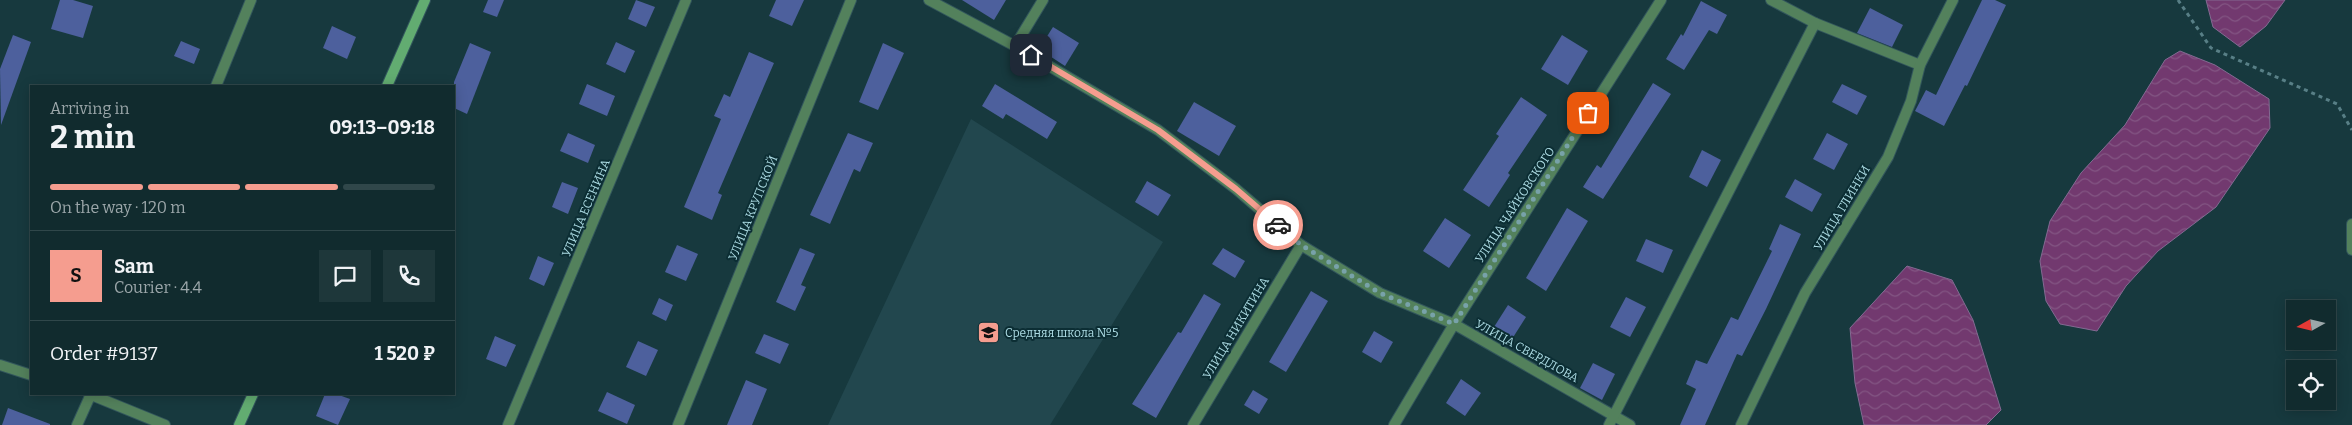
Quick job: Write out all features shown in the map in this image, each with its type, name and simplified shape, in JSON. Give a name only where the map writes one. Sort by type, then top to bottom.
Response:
[{"type":"main road","points":[[388,85],[425,0]]},
{"type":"main road","points":[[239,425],[253,395]]},
{"type":"street","points":[[216,85],[251,0]]},
{"type":"street","name":"УЛИЦА ЕСЕНИНА","points":[[508,425],[686,0]]},
{"type":"street","name":"УЛИЦА КРУПСКОЙ","points":[[678,425],[851,0]]},
{"type":"street","name":"УЛИЦА СВЕРДЛОВА","points":[[929,0],[1015,46],[1158,130],[1236,189],[1301,245],[1380,293],[1454,324],[1630,425]]},
{"type":"street","points":[[1015,46],[1044,0]]},
{"type":"street","name":"УЛИЦА ЧАЙКОВСКОГО","points":[[1394,425],[1454,324],[1661,0]]},
{"type":"street","points":[[1770,0],[1815,23],[1920,65]]},
{"type":"street","name":"УЛИЦА ГЛИНКИ","points":[[1741,425],[1805,293],[1888,157],[1911,100],[1920,65],[1953,0]]},
{"type":"street","points":[[1609,425],[1815,23]]},
{"type":"street","points":[[2352,224],[2352,250]]},
{"type":"street","name":"УЛИЦА НИКИТИНА","points":[[1192,425],[1301,245]]},
{"type":"street","points":[[0,365],[30,375]]},
{"type":"street","points":[[77,425],[90,395]]},
{"type":"street","points":[[92,395],[165,425]]},
{"type":"path","points":[[2178,0],[2211,48],[2337,104],[2352,130]]},
{"type":"shaded area","name":"Средняя школа №5","points":[[971,119],[1163,242],[1050,425],[828,425]]},
{"type":"water","points":[[2206,0],[2285,0],[2266,26],[2240,47],[2213,27]]},
{"type":"water","points":[[2180,51],[2215,65],[2269,99],[2270,128],[2216,207],[2158,251],[2126,286],[2097,331],[2060,324],[2046,301],[2040,261],[2050,221],[2081,173],[2125,125],[2165,60]]},
{"type":"water","points":[[1907,266],[1952,280],[1973,320],[2001,410],[1986,425],[1864,425],[1855,383],[1850,328]]},
{"type":"building","points":[[60,0],[73,0],[93,6],[83,38],[51,29]]},
{"type":"building","points":[[488,0],[504,0],[497,17],[483,12]]},
{"type":"building","points":[[636,0],[655,7],[646,27],[628,19]]},
{"type":"building","points":[[776,0],[804,0],[792,26],[769,16]]},
{"type":"building","points":[[962,0],[1006,0],[994,20]]},
{"type":"building","points":[[1982,0],[1995,0],[2006,5],[1967,86],[1965,85],[1944,126],[1915,111],[1926,90],[1936,95]]},
{"type":"building","points":[[1701,1],[1727,15],[1717,34],[1709,30],[1684,70],[1666,59],[1681,34],[1683,36]]},
{"type":"building","points":[[1870,8],[1903,25],[1892,47],[1857,33]]},
{"type":"building","points":[[332,26],[356,37],[347,59],[323,48]]},
{"type":"building","points":[[1053,27],[1079,43],[1065,66],[1039,49]]},
{"type":"building","points":[[13,35],[31,42],[1,125],[0,69]]},
{"type":"building","points":[[1562,35],[1588,51],[1568,85],[1541,69]]},
{"type":"building","points":[[181,41],[200,49],[194,64],[174,56]]},
{"type":"building","points":[[616,42],[635,51],[625,73],[606,64]]},
{"type":"building","points":[[470,43],[491,52],[467,114],[455,108],[454,82]]},
{"type":"building","points":[[883,43],[904,53],[878,110],[859,102]]},
{"type":"building","points":[[749,52],[774,63],[718,193],[722,195],[712,220],[684,207],[721,119],[714,116],[724,94],[730,97]]},
{"type":"building","points":[[1653,83],[1671,94],[1603,199],[1583,187],[1597,165],[1601,168]]},
{"type":"building","points":[[587,84],[615,96],[607,116],[579,104]]},
{"type":"building","points":[[995,84],[1057,122],[1047,139],[1006,114],[1003,119],[982,106]]},
{"type":"building","points":[[1842,84],[1867,96],[1857,115],[1832,102]]},
{"type":"building","points":[[1521,97],[1547,115],[1508,173],[1510,175],[1489,207],[1463,190],[1499,136],[1496,134]]},
{"type":"building","points":[[1194,102],[1236,126],[1219,156],[1177,131]]},
{"type":"building","points":[[568,133],[595,145],[588,163],[560,151]]},
{"type":"building","points":[[848,133],[873,143],[860,172],[854,169],[830,224],[810,215]]},
{"type":"building","points":[[1827,133],[1848,144],[1834,170],[1813,159]]},
{"type":"building","points":[[1702,150],[1721,160],[1707,187],[1689,177]]},
{"type":"building","points":[[1795,179],[1822,194],[1812,212],[1785,197]]},
{"type":"building","points":[[1147,181],[1171,195],[1158,216],[1135,202]]},
{"type":"building","points":[[562,182],[578,188],[568,214],[552,207]]},
{"type":"building","points":[[1567,208],[1588,221],[1546,291],[1526,278]]},
{"type":"building","points":[[1445,218],[1471,235],[1449,268],[1423,251]]},
{"type":"building","points":[[1780,224],[1801,234],[1766,309],[1742,356],[1737,354],[1705,425],[1680,425],[1696,389],[1686,384],[1696,360],[1707,364],[1731,317],[1738,320],[1772,251],[1769,249]]},
{"type":"building","points":[[1646,239],[1673,250],[1663,273],[1636,261]]},
{"type":"building","points":[[677,245],[698,254],[686,281],[665,272]]},
{"type":"building","points":[[800,248],[815,254],[801,285],[806,287],[795,311],[776,302]]},
{"type":"building","points":[[1223,248],[1245,261],[1235,278],[1212,264]]},
{"type":"building","points":[[538,256],[554,263],[544,286],[529,279]]},
{"type":"building","points":[[1311,291],[1328,301],[1286,372],[1269,362]]},
{"type":"building","points":[[1204,294],[1221,304],[1156,418],[1132,404],[1178,332],[1181,333]]},
{"type":"building","points":[[1626,297],[1646,307],[1630,337],[1610,327]]},
{"type":"building","points":[[659,298],[673,305],[666,321],[652,314]]},
{"type":"building","points":[[1508,305],[1526,317],[1512,339],[1494,327]]},
{"type":"building","points":[[1374,331],[1393,342],[1381,363],[1362,352]]},
{"type":"building","points":[[764,334],[789,344],[780,364],[755,353]]},
{"type":"building","points":[[495,336],[516,345],[506,367],[486,359]]},
{"type":"building","points":[[638,341],[658,350],[646,376],[626,367]]},
{"type":"building","points":[[1593,363],[1615,374],[1602,400],[1580,388]]},
{"type":"building","points":[[1461,379],[1481,393],[1465,416],[1446,403]]},
{"type":"building","points":[[746,380],[767,389],[752,425],[727,425]]},
{"type":"building","points":[[1253,390],[1268,399],[1259,414],[1244,405]]},
{"type":"building","points":[[607,392],[635,405],[627,424],[598,411]]},
{"type":"building","points":[[325,395],[339,395],[350,399],[338,425],[316,416]]},
{"type":"building","points":[[8,408],[50,424],[50,425],[2,425]]},
{"type":"way so far","points":[[1278,225],[1301,245],[1380,293],[1454,324],[1588,113]]},
{"type":"place","name":"Средняя школа №5","points":[[989,333]]},
{"type":"route","points":[[1031,55],[1158,130],[1236,189],[1278,225]]}]
